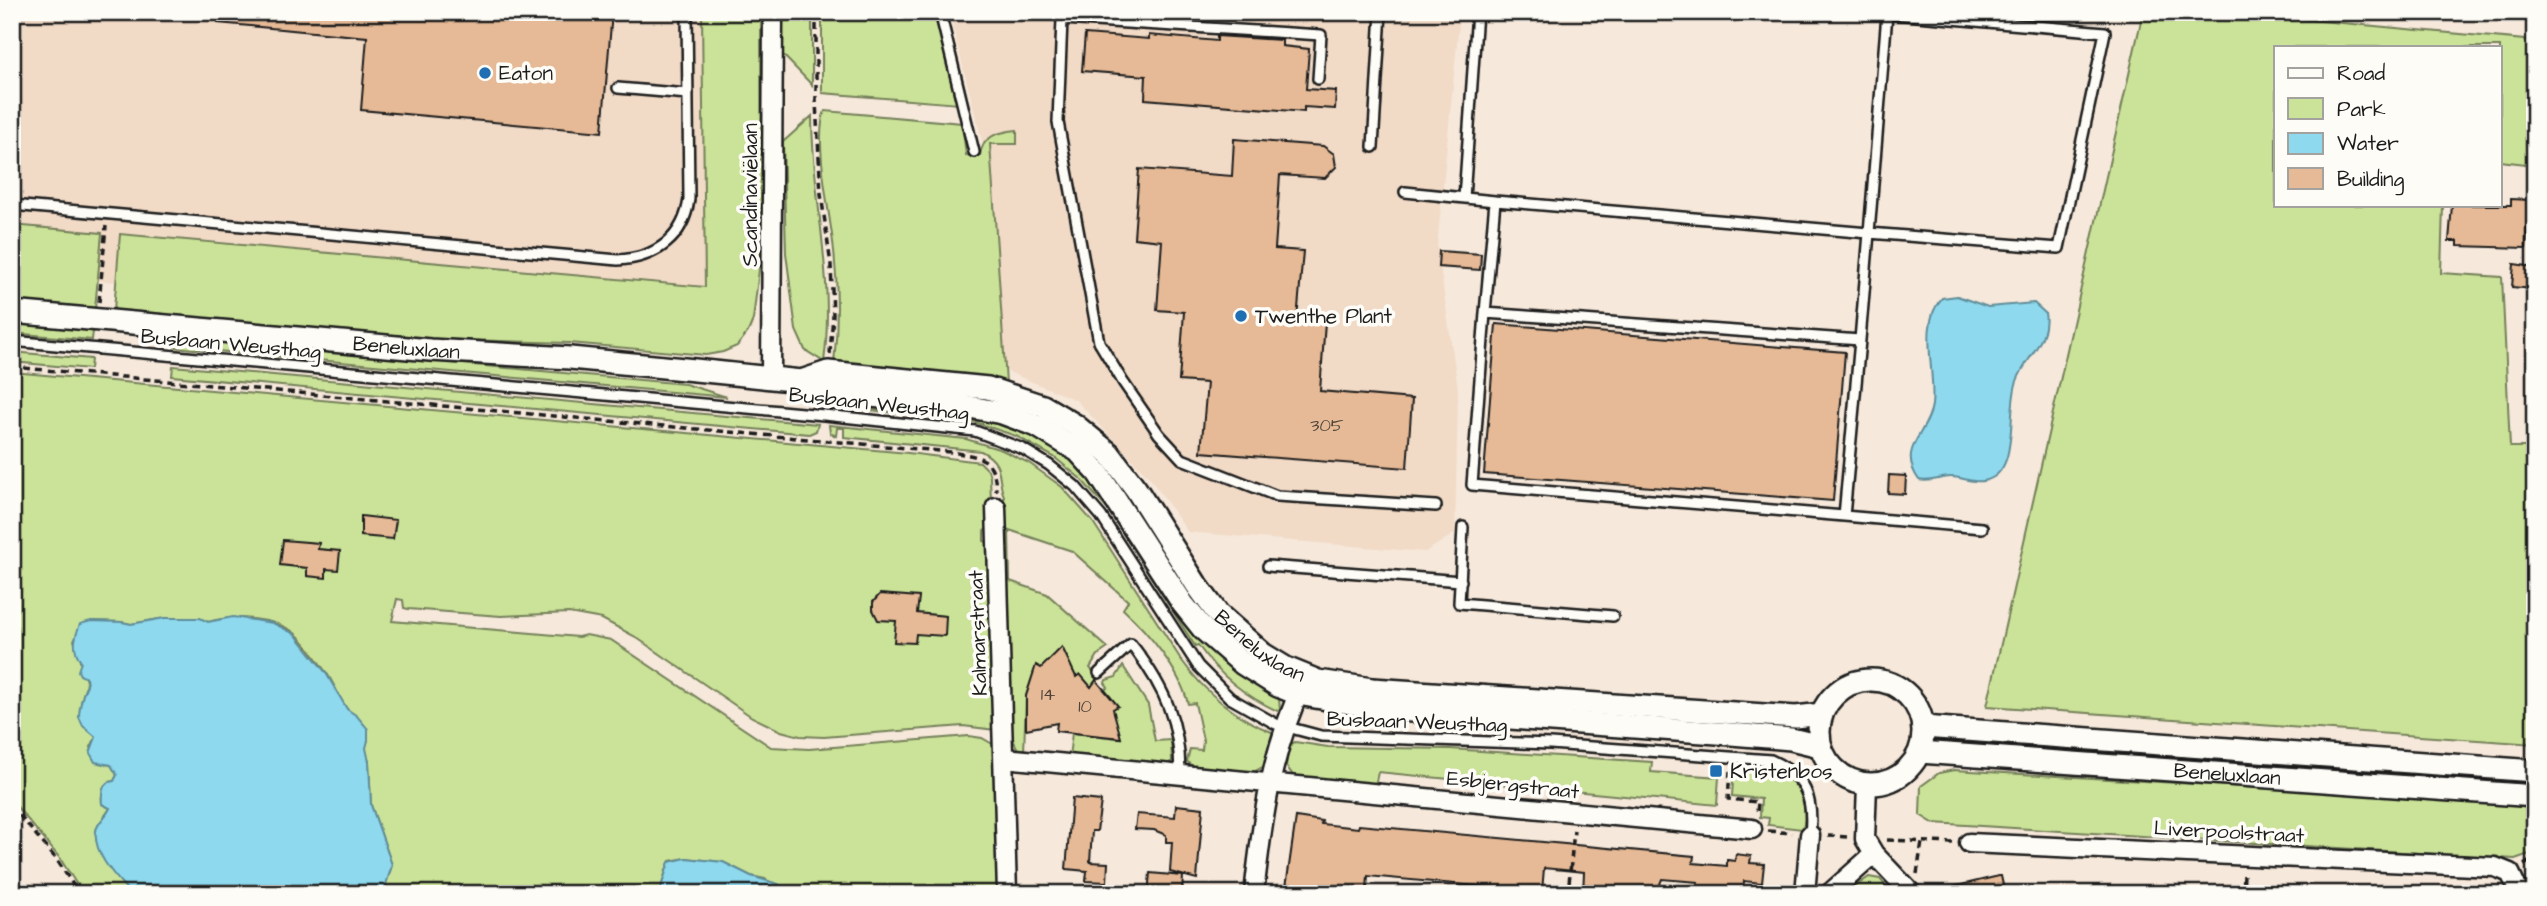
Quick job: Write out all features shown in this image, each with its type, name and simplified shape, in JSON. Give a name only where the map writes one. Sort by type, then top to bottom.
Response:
[{"type":"street","name":"Scandinaviëlaan","points":[[771,378],[773,12]]},
{"type":"street","name":"Beneluxlaan","points":[[12,312],[430,350],[570,358],[801,381],[826,392],[948,402],[1002,413],[1022,418],[1056,435],[1078,451],[1098,473],[1183,604],[1203,629],[1221,647],[1259,676],[1302,685],[1384,709],[1791,739],[1820,746]]},
{"type":"street","name":"Beneluxlaan","points":[[801,381],[828,372],[988,388],[1043,406],[1075,425],[1109,453],[1136,489],[1218,614],[1263,654],[1286,668],[1302,685]]},
{"type":"street","name":"Kalmarstraat","points":[[996,507],[1007,894]]},
{"type":"street","points":[[1879,680],[1905,693],[1917,708],[1923,727],[1920,752],[1910,768],[1897,778],[1867,785],[1851,781],[1833,769],[1820,746],[1822,714],[1833,696],[1848,685],[1860,681],[1879,680]]},
{"type":"street","name":"Beneluxlaan","points":[[1302,685],[1318,681],[1372,689],[1796,717],[1822,714]]},
{"type":"street","points":[[1254,894],[1270,782],[1285,727],[1302,685]]},
{"type":"street","name":"Beneluxlaan","points":[[1923,727],[2535,771]]},
{"type":"street","name":"Beneluxlaan","points":[[1920,752],[2535,796]]},
{"type":"street","points":[[1004,758],[1270,782]]},
{"type":"street","name":"Esbjergstraat","points":[[1270,782],[1576,814],[1754,825]]},
{"type":"street","points":[[1829,894],[1870,846],[1867,785]]},
{"type":"street","points":[[1805,894],[1810,835]]},
{"type":"street","name":"Liverpoolstraat","points":[[1969,843],[2494,867],[2510,873],[2520,894]]},
{"type":"street","points":[[1870,846],[1914,887]]},
{"type":"lane","points":[[12,205],[618,260],[633,259],[660,248],[681,228],[687,214],[687,12]]},
{"type":"lane","points":[[940,12],[974,152]]},
{"type":"lane","points":[[1373,147],[1381,12]]},
{"type":"lane","points":[[1464,198],[1477,12]]},
{"type":"lane","points":[[1405,192],[2059,248],[2105,32],[1870,12]]},
{"type":"lane","points":[[1844,516],[1887,14]]},
{"type":"lane","points":[[1318,79],[1321,34],[1058,16],[1058,122],[1100,342],[1123,382],[1160,434],[1182,458],[1277,496],[1436,506]]},
{"type":"lane","points":[[618,88],[688,94]]},
{"type":"lane","points":[[1495,201],[1472,485],[1982,528]]},
{"type":"lane","points":[[1485,313],[1860,340]]},
{"type":"lane","name":"Busbaan Weusthag","points":[[12,341],[824,415],[975,432],[1014,445],[1049,465],[1075,486],[1094,508],[1188,652],[1209,679],[1240,705],[1266,720],[1321,736],[1550,744],[1771,760],[1788,768],[1808,794],[1812,813],[1810,835]]},
{"type":"lane","points":[[1463,527],[1459,603],[1613,616]]},
{"type":"lane","points":[[1268,566],[1461,581]]},
{"type":"lane","points":[[1099,673],[1131,644],[1160,686],[1170,710],[1178,733],[1180,775]]},
{"type":"path","points":[[816,12],[816,102],[821,194],[831,265],[833,316],[828,372]]},
{"type":"path","points":[[92,374],[93,364]]},
{"type":"path","points":[[12,367],[169,379],[979,456],[989,463],[994,472],[996,507]]},
{"type":"path","points":[[822,440],[824,415]]},
{"type":"path","points":[[1731,757],[1728,799],[1758,802],[1754,825]]},
{"type":"path","points":[[12,806],[57,860],[79,894]]},
{"type":"path","points":[[1568,894],[1576,814]]},
{"type":"path","points":[[1870,846],[1922,842],[1969,843]]},
{"type":"path","points":[[1914,887],[1922,842]]},
{"type":"shaded area","points":[[12,12],[748,12],[753,330],[12,274]]},
{"type":"shaded area","points":[[949,12],[1460,12],[1437,246],[1458,390],[1455,533],[1425,552],[1188,532],[1150,478],[1076,400],[1004,370],[986,156]]},
{"type":"green space","points":[[702,12],[761,12],[762,244],[753,320],[737,346],[706,355],[570,343],[431,339],[114,310],[120,234],[705,287]]},
{"type":"green space","points":[[783,12],[812,12],[812,85],[783,55]]},
{"type":"green space","points":[[822,12],[938,12],[959,104],[822,93]]},
{"type":"green space","points":[[2143,12],[2225,12],[2535,41],[2535,165],[2502,161],[2502,46],[2274,46],[2274,206],[2443,206],[2441,273],[2502,277],[2510,447],[2535,447],[2535,744],[1987,706]]},
{"type":"green space","points":[[825,111],[962,123],[966,155],[972,157],[980,156],[984,143],[993,136],[1017,130],[1017,144],[990,144],[1006,383],[834,364],[837,293],[822,159],[822,124]]},
{"type":"green space","points":[[812,116],[827,300],[824,362],[805,350],[796,330],[786,253],[783,142]]},
{"type":"green space","points":[[12,225],[102,233],[95,309],[12,301]]},
{"type":"green space","points":[[12,323],[93,331],[92,340],[12,333]]},
{"type":"green space","points":[[175,338],[685,384],[727,397],[174,347]]},
{"type":"green space","points":[[12,352],[91,359],[90,369],[12,362]]},
{"type":"green space","points":[[173,366],[818,424],[816,431],[809,434],[172,376]]},
{"type":"green space","points":[[12,372],[908,453],[980,462],[988,470],[990,477],[992,526],[984,531],[984,541],[991,543],[996,730],[963,726],[824,737],[800,736],[781,731],[752,717],[634,636],[602,619],[569,613],[501,616],[408,609],[404,608],[403,600],[397,599],[392,621],[578,637],[586,635],[611,640],[771,747],[809,749],[969,736],[982,738],[996,746],[1002,894],[790,894],[765,879],[751,876],[723,862],[686,858],[670,861],[659,894],[383,894],[392,865],[371,805],[369,762],[365,748],[368,740],[308,647],[287,628],[265,621],[241,618],[208,622],[199,618],[165,618],[131,624],[91,621],[74,640],[87,685],[81,705],[81,721],[96,737],[91,747],[99,763],[111,765],[117,775],[114,781],[103,788],[102,804],[110,808],[97,828],[96,839],[108,864],[131,894],[83,894],[59,857],[12,801]]},
{"type":"green space","points":[[831,396],[995,414],[1073,455],[1163,579],[1279,697],[1280,712],[1256,700],[1234,684],[1198,645],[1195,646],[1108,510],[1081,479],[1054,457],[1016,436],[968,420],[830,406]]},
{"type":"green space","points":[[829,425],[966,439],[1002,450],[1029,463],[1062,487],[1093,522],[1180,658],[1199,682],[1234,712],[1274,733],[1263,767],[1252,773],[1193,768],[1187,761],[1190,749],[1202,750],[1203,740],[1195,703],[1188,704],[1171,665],[1143,629],[1123,609],[1128,601],[1072,551],[1009,530],[1010,581],[1047,594],[1108,648],[1098,655],[1090,668],[1099,679],[1091,687],[1076,677],[1062,647],[1043,669],[1036,666],[1026,696],[1024,752],[1018,750],[1011,735],[1004,496],[997,466],[981,451],[844,437],[844,428],[837,428],[836,436],[830,433]]},
{"type":"green space","points":[[1123,666],[1148,705],[1155,741],[1171,740],[1172,761],[1165,766],[1069,757],[1072,733],[1120,738],[1111,710],[1118,706],[1105,690],[1108,687],[1105,683],[1106,680],[1116,677]]},
{"type":"green space","points":[[1295,742],[1328,747],[1450,749],[1652,762],[1651,772],[1719,777],[1717,805],[1378,772],[1375,786],[1304,778],[1293,775],[1286,766],[1289,745]]},
{"type":"green space","points":[[1734,768],[1774,772],[1790,781],[1803,801],[1805,818],[1802,829],[1768,825],[1769,818],[1760,817],[1761,799],[1732,796]]},
{"type":"green space","points":[[1954,770],[2535,804],[2535,852],[2515,859],[1933,823],[1920,815],[1921,786],[1939,773]]},
{"type":"green space","points":[[1869,877],[1880,879],[1893,894],[1844,894]]},
{"type":"water","points":[[1957,296],[1988,307],[2034,303],[2045,313],[2046,323],[2041,340],[2017,381],[2008,455],[2003,467],[1995,476],[1983,481],[1951,477],[1919,480],[1911,459],[1915,441],[1925,425],[1932,405],[1929,334],[1931,321],[1942,298]]},
{"type":"water","points":[[233,617],[273,623],[295,634],[326,673],[347,709],[368,729],[366,748],[371,805],[392,865],[383,894],[131,894],[102,857],[96,831],[110,808],[102,804],[102,792],[117,775],[111,765],[95,762],[90,753],[96,737],[83,726],[79,717],[87,685],[86,678],[78,671],[81,662],[75,648],[80,624],[91,621],[131,624],[165,618],[200,618],[208,622]]},
{"type":"water","points":[[686,858],[723,862],[751,876],[778,884],[790,894],[659,894],[669,862]]},
{"type":"building","name":"Eaton","points":[[218,12],[612,12],[602,132],[361,110],[367,37],[218,23]]},
{"type":"building","points":[[1085,34],[1149,39],[1149,35],[1217,41],[1217,36],[1282,40],[1282,46],[1309,49],[1306,89],[1336,91],[1335,109],[1304,107],[1304,112],[1145,99],[1146,76],[1082,71]]},
{"type":"building","name":"Twenthe Plant","points":[[1234,139],[1323,146],[1334,154],[1336,167],[1325,178],[1280,175],[1275,249],[1303,251],[1297,320],[1325,322],[1320,391],[1412,399],[1407,468],[1201,452],[1207,383],[1179,381],[1184,312],[1157,310],[1162,241],[1134,238],[1139,169],[1232,176]]},
{"type":"building","points":[[2511,199],[2529,200],[2526,248],[2458,246],[2458,241],[2449,241],[2452,206],[2511,205]]},
{"type":"building","points":[[1439,251],[1481,254],[1480,270],[1438,267]]},
{"type":"building","points":[[2514,264],[2535,267],[2534,289],[2512,287]]},
{"type":"building","points":[[1496,324],[1845,352],[1833,501],[1484,474]]},
{"type":"building","points":[[1889,475],[1906,476],[1905,494],[1888,493]]},
{"type":"building","points":[[361,516],[396,520],[393,539],[361,536]]},
{"type":"building","points":[[283,540],[319,543],[318,549],[340,551],[338,570],[326,569],[326,578],[307,576],[307,568],[280,565]]},
{"type":"building","points":[[880,594],[919,597],[917,613],[946,616],[945,636],[916,634],[915,643],[894,642],[896,621],[878,620],[873,610],[873,602]]},
{"type":"building","points":[[1062,647],[1076,677],[1080,674],[1091,687],[1096,680],[1118,706],[1113,709],[1121,738],[1056,731],[1057,723],[1026,729],[1026,696],[1036,665],[1041,668]]},
{"type":"building","points":[[1072,798],[1101,801],[1097,831],[1092,831],[1090,862],[1108,863],[1107,882],[1086,881],[1087,871],[1066,869]]},
{"type":"building","points":[[1176,805],[1203,808],[1197,879],[1170,872],[1172,842],[1166,842],[1166,835],[1154,830],[1135,829],[1137,814],[1175,817]]},
{"type":"building","points":[[1296,817],[1322,821],[1321,824],[1358,828],[1359,825],[1694,856],[1693,863],[1727,866],[1727,860],[1735,861],[1736,854],[1751,856],[1750,863],[1764,864],[1762,883],[1744,881],[1743,893],[1697,888],[1698,882],[1662,879],[1656,894],[1583,894],[1584,872],[1544,868],[1542,892],[1368,876],[1367,889],[1345,887],[1344,894],[1285,894]]},
{"type":"building","points":[[1150,873],[1183,876],[1182,894],[1148,894]]},
{"type":"building","points":[[2001,876],[2005,894],[1949,894],[1948,888]]},
{"type":"place","name":"Eaton","points":[[485,73]]},
{"type":"place","name":"Twenthe Plant","points":[[1241,316]]},
{"type":"place","name":"Kristenbos","points":[[1716,771]]}]
